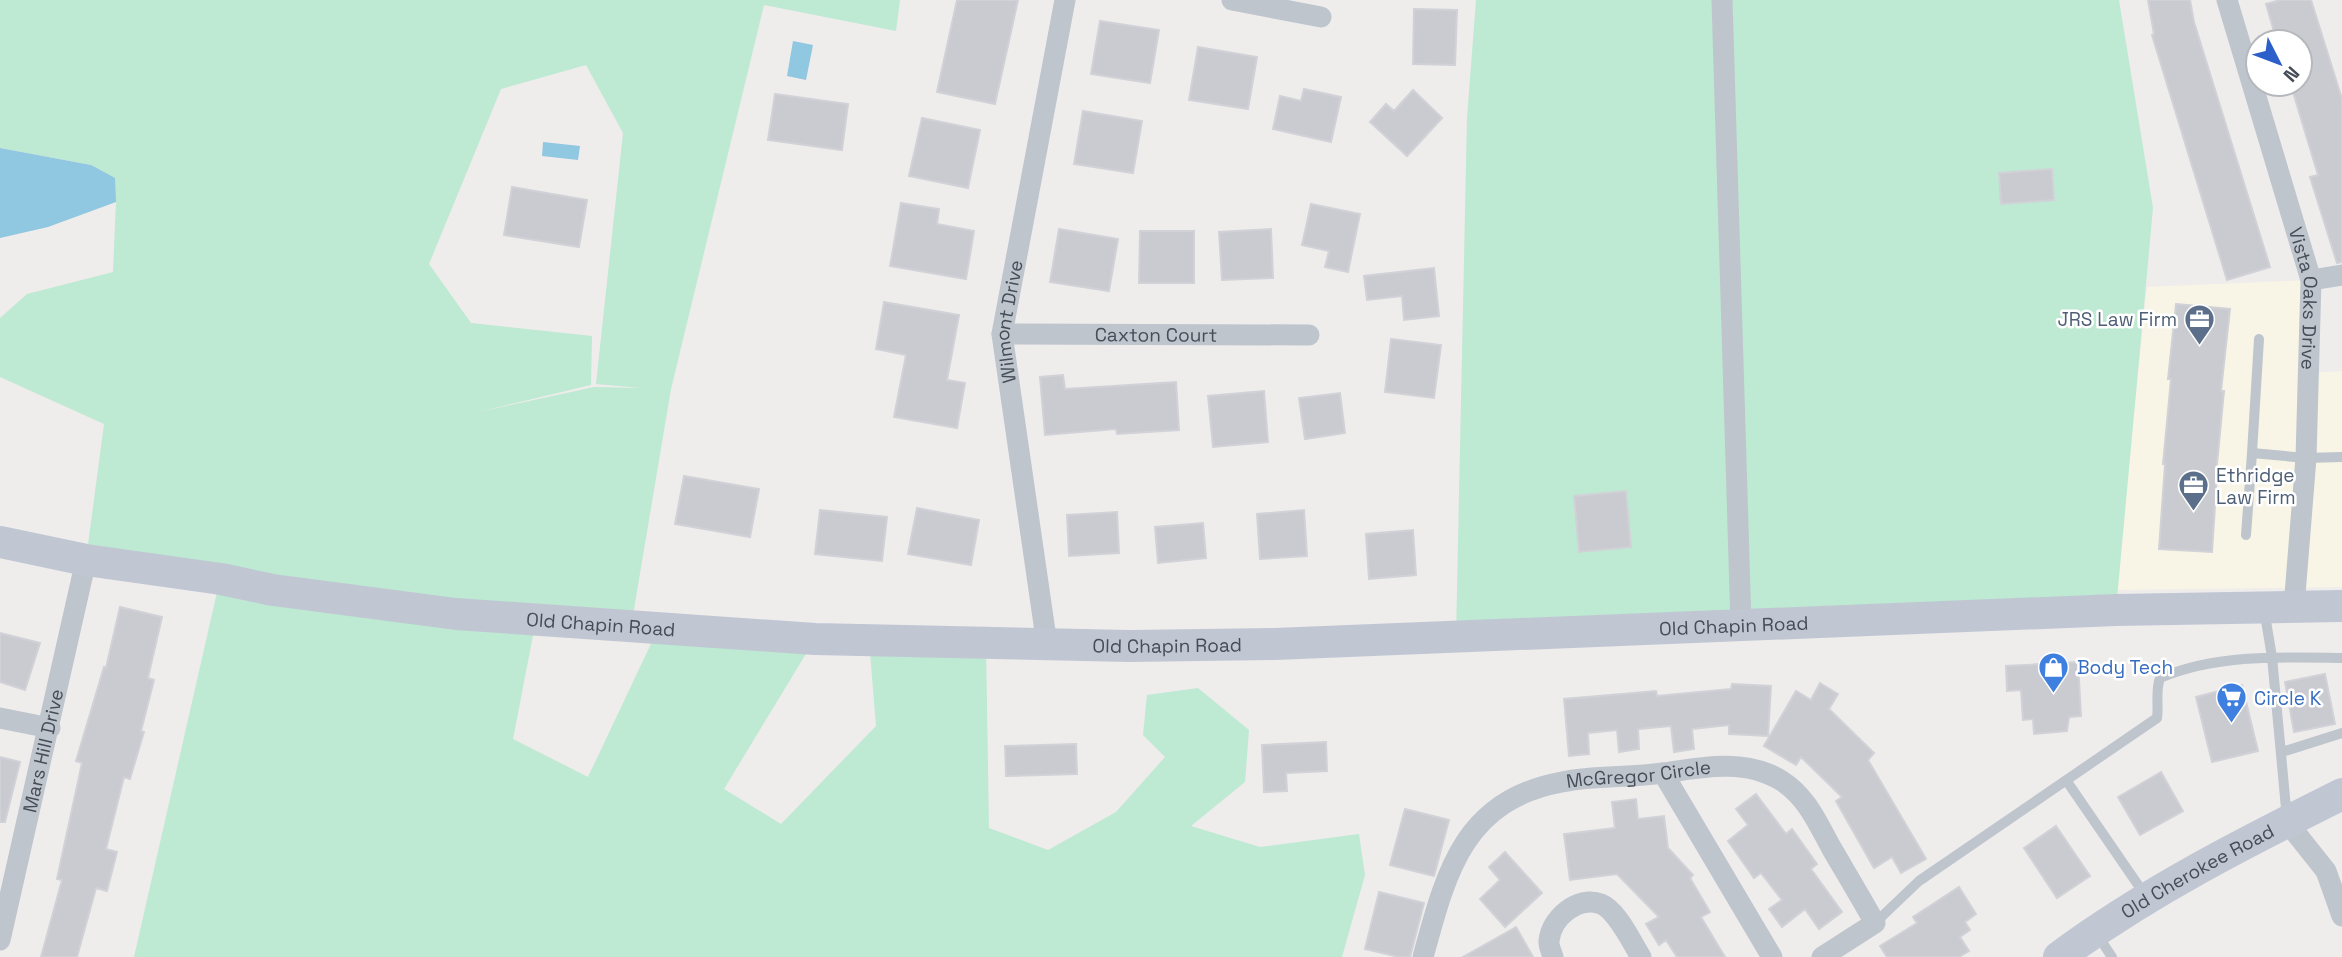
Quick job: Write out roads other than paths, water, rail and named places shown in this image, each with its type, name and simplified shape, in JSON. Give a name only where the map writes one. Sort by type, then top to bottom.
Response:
[{"type":"street","name":"Wilmont Drive","points":[[1047,645],[1002,334],[1065,0]]},
{"type":"street","points":[[1232,0],[1321,17]]},
{"type":"street","points":[[1721,0],[1741,625]]},
{"type":"street","name":"Vista Oaks Drive","points":[[2227,0],[2311,280],[2306,458],[2278,607]]},
{"type":"street","points":[[2311,280],[2342,275]]},
{"type":"street","name":"Caxton Court","points":[[1002,334],[1309,335]]},
{"type":"street","name":"Old Chapin Road","points":[[0,542],[86,560],[220,579],[273,590],[456,614],[815,639],[1047,645],[1275,644],[2116,610],[2342,606]]},
{"type":"street","name":"Mars Hill Drive","points":[[0,940],[50,729],[86,560]]},
{"type":"street","points":[[0,718],[50,729]]},
{"type":"street","name":"McGregor Circle","points":[[1423,957],[1450,869],[1466,839],[1489,816],[1517,797],[1564,781],[1663,773],[1700,766],[1734,767],[1782,780],[1806,803],[1875,923]]},
{"type":"street","points":[[1663,773],[1772,957]]},
{"type":"street","name":"Old Cherokee Road","points":[[2059,957],[2103,945],[2146,897],[2342,794]]},
{"type":"street","points":[[2287,822],[2334,875],[2342,916]]},
{"type":"street","points":[[1553,957],[1549,941],[1558,917],[1581,903],[1602,904],[1618,919],[1641,957]]},
{"type":"street","points":[[1822,957],[1875,923]]},
{"type":"lane","points":[[2246,535],[2259,339]]},
{"type":"lane","points":[[2252,453],[2306,458],[2342,457]]},
{"type":"lane","points":[[2278,607],[2272,657],[2287,822]]},
{"type":"lane","points":[[1875,923],[1919,881],[2157,718],[2159,705],[2156,690],[2160,678],[2174,672],[2224,662],[2272,657],[2342,658]]},
{"type":"lane","points":[[2282,752],[2342,733]]},
{"type":"lane","points":[[2066,780],[2146,897]]},
{"type":"water","points":[[793,41],[813,45],[806,80],[787,76]]},
{"type":"water","points":[[543,142],[580,146],[578,160],[542,156]]},
{"type":"water","points":[[0,148],[91,165],[115,178],[116,202],[48,227],[0,238]]},
{"type":"place","name":"JRS Law Firm","points":[[2200,346]]},
{"type":"place","name":"Ethridge Law Firm","points":[[2193,513]]},
{"type":"place","name":"Body Tech","points":[[2054,694]]},
{"type":"place","name":"Circle K","points":[[2231,725]]}]
